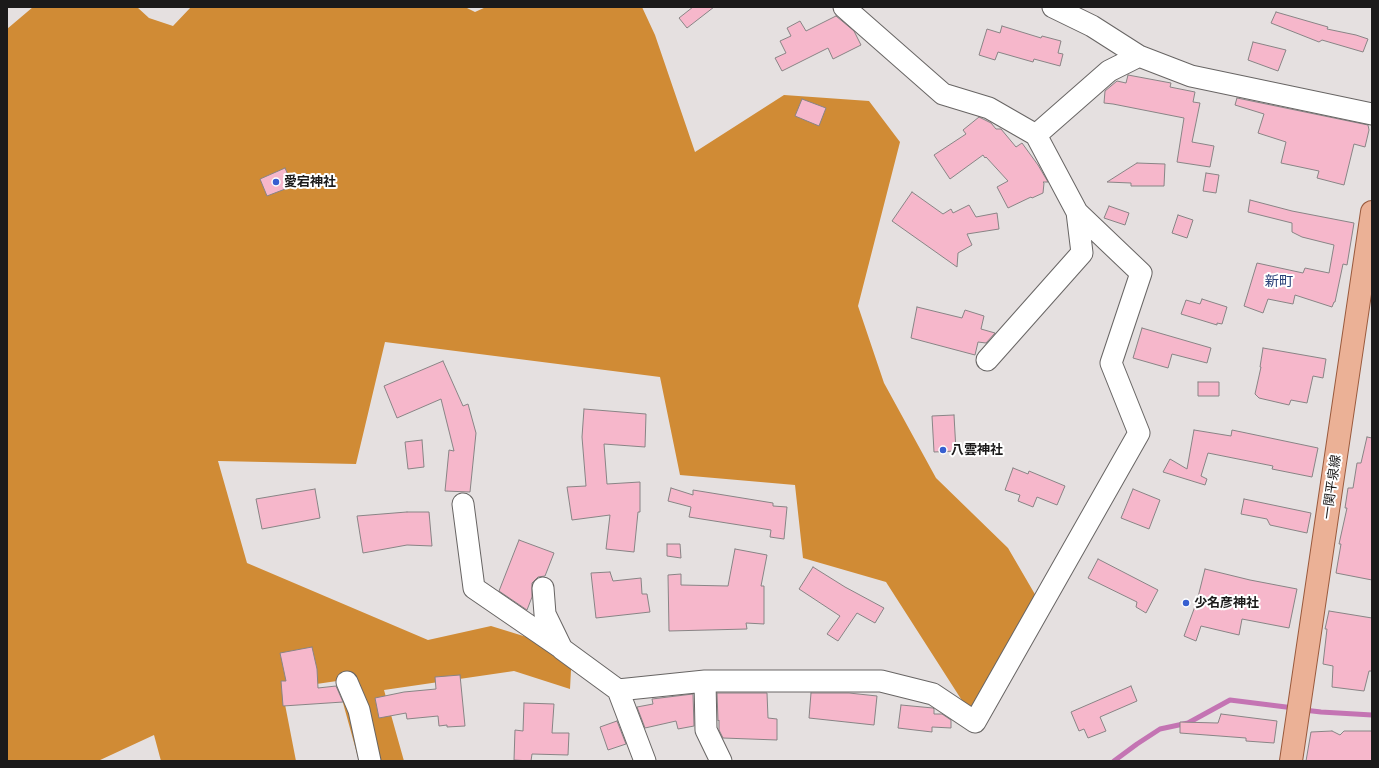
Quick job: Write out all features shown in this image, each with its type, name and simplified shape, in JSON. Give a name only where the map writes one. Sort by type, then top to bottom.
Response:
[{"type":"main road","name":"一関平泉線","points":[[1291,761],[1372,212]]},
{"type":"street","points":[[618,690],[705,681],[881,681],[933,694],[975,722],[1139,433],[1111,363],[1141,273],[1077,212],[1036,135],[989,108],[943,94],[844,7]]},
{"type":"street","points":[[1053,7],[1092,26],[1139,56],[1191,76],[1372,114]]},
{"type":"street","points":[[1036,135],[1109,71],[1139,56]]},
{"type":"street","points":[[987,360],[1082,254],[1077,212]]},
{"type":"street","points":[[463,504],[474,588],[618,690],[645,761]]},
{"type":"street","points":[[543,588],[545,614],[562,649]]},
{"type":"street","points":[[705,681],[706,730],[722,761]]},
{"type":"street","points":[[347,682],[359,710],[370,761]]},
{"type":"shaded area","points":[[33,7],[137,7],[149,18],[173,26],[191,7],[465,7],[475,12],[486,7],[642,7],[655,35],[695,152],[784,95],[869,101],[900,142],[858,306],[884,383],[936,478],[1008,548],[1047,615],[970,713],[886,582],[803,558],[795,485],[680,475],[660,377],[385,342],[356,464],[218,461],[247,563],[428,640],[491,626],[572,651],[570,689],[514,671],[384,690],[404,761],[359,761],[337,681],[282,689],[296,761],[161,761],[154,735],[98,761],[7,761],[7,29]]},
{"type":"building","points":[[693,7],[714,7],[687,28],[679,18]]},
{"type":"building","points":[[1276,12],[1328,27],[1327,29],[1368,39],[1363,52],[1322,40],[1319,42],[1271,23]]},
{"type":"building","points":[[836,16],[854,31],[861,45],[833,59],[828,48],[782,71],[775,58],[786,53],[780,41],[791,36],[787,28],[800,21],[806,31]]},
{"type":"building","points":[[1002,26],[1041,38],[1042,36],[1061,41],[1058,53],[1063,54],[1060,66],[1034,59],[1033,62],[998,52],[995,60],[979,55],[987,29],[1000,33]]},
{"type":"building","points":[[1253,42],[1286,50],[1278,71],[1248,60]]},
{"type":"building","points":[[1128,75],[1171,83],[1170,87],[1195,92],[1193,102],[1200,103],[1192,142],[1214,146],[1210,167],[1177,162],[1184,118],[1104,103],[1105,91],[1117,81],[1126,83]]},
{"type":"building","points":[[1237,98],[1368,125],[1369,130],[1365,147],[1354,144],[1344,185],[1317,178],[1319,171],[1281,163],[1286,142],[1258,133],[1264,114],[1235,105]]},
{"type":"building","points":[[802,99],[826,108],[819,126],[795,116]]},
{"type":"building","points":[[979,117],[991,123],[996,129],[1001,129],[1016,147],[1022,143],[1048,182],[1043,182],[1043,193],[1008,208],[997,187],[1008,181],[983,155],[950,179],[934,155],[966,134],[963,130]]},
{"type":"building","points":[[1137,163],[1165,164],[1164,186],[1131,186],[1131,183],[1107,182]]},
{"type":"building","name":"愛宕神社","points":[[285,168],[293,186],[267,196],[260,179]]},
{"type":"building","points":[[1206,173],[1219,175],[1216,193],[1203,191]]},
{"type":"building","points":[[912,192],[943,214],[951,209],[953,213],[969,205],[976,217],[997,213],[999,229],[967,234],[972,245],[958,253],[957,267],[892,221]]},
{"type":"building","points":[[1250,200],[1292,211],[1354,223],[1347,265],[1343,264],[1335,302],[1332,307],[1295,295],[1293,304],[1268,299],[1263,313],[1244,306],[1257,263],[1303,273],[1305,268],[1329,273],[1334,245],[1302,237],[1292,232],[1292,223],[1248,212]]},
{"type":"building","points":[[1109,206],[1129,213],[1125,225],[1104,218]]},
{"type":"building","points":[[1178,215],[1193,220],[1187,238],[1172,233]]},
{"type":"building","points":[[1202,299],[1227,307],[1222,324],[1217,323],[1217,325],[1181,314],[1186,300],[1200,304]]},
{"type":"building","points":[[917,307],[962,318],[965,310],[984,316],[981,329],[995,333],[986,343],[978,342],[975,355],[911,338]]},
{"type":"building","points":[[1142,328],[1211,348],[1207,363],[1172,354],[1168,368],[1133,358]]},
{"type":"building","points":[[1263,348],[1326,359],[1323,378],[1313,376],[1307,403],[1291,400],[1289,405],[1259,398],[1255,394],[1261,367]]},
{"type":"building","points":[[443,361],[463,406],[468,404],[476,433],[470,492],[445,491],[449,450],[454,451],[441,399],[397,418],[384,386]]},
{"type":"building","points":[[1198,382],[1219,382],[1219,396],[1198,396]]},
{"type":"building","points":[[584,409],[646,414],[645,447],[604,444],[607,484],[640,482],[640,512],[638,512],[634,552],[606,549],[610,515],[572,520],[567,487],[586,486],[582,437]]},
{"type":"building","points":[[954,415],[956,451],[934,452],[932,416]]},
{"type":"building","points":[[1194,430],[1231,436],[1232,430],[1318,448],[1312,477],[1272,469],[1273,466],[1208,453],[1201,476],[1207,479],[1205,485],[1163,472],[1170,459],[1187,469]]},
{"type":"building","points":[[1367,437],[1372,438],[1372,580],[1336,573],[1341,544],[1339,544],[1347,508],[1345,508],[1348,488],[1353,488],[1357,463],[1361,463]]},
{"type":"building","points":[[422,440],[424,467],[408,469],[405,442]]},
{"type":"building","points":[[1013,468],[1028,474],[1029,471],[1065,486],[1057,505],[1037,497],[1033,507],[1018,501],[1020,495],[1005,490]]},
{"type":"building","points":[[671,488],[693,495],[693,490],[773,503],[773,506],[787,507],[784,539],[770,537],[771,530],[689,517],[691,507],[668,501]]},
{"type":"building","points":[[315,489],[320,518],[262,529],[256,499]]},
{"type":"building","points":[[1133,489],[1160,500],[1149,529],[1121,518]]},
{"type":"building","points":[[1244,499],[1311,513],[1307,533],[1270,525],[1267,519],[1241,514]]},
{"type":"building","points":[[407,512],[429,512],[432,546],[407,545],[363,553],[357,516]]},
{"type":"building","points":[[519,540],[554,553],[545,576],[538,577],[532,583],[532,597],[527,610],[499,591]]},
{"type":"building","points":[[667,544],[680,544],[681,558],[667,556]]},
{"type":"building","points":[[735,549],[767,555],[761,586],[764,586],[764,624],[746,623],[747,629],[669,631],[668,575],[681,574],[681,585],[728,586]]},
{"type":"building","points":[[1098,559],[1158,590],[1146,613],[1136,607],[1137,602],[1088,578]]},
{"type":"building","points":[[813,567],[845,587],[884,608],[875,623],[857,613],[838,641],[827,634],[840,616],[799,589]]},
{"type":"building","points":[[1205,569],[1297,589],[1289,628],[1242,619],[1239,635],[1201,626],[1196,641],[1184,636],[1197,601]]},
{"type":"building","points":[[610,572],[613,581],[641,578],[642,594],[647,594],[650,612],[596,618],[591,573]]},
{"type":"building","points":[[1329,611],[1372,618],[1372,671],[1369,671],[1364,691],[1332,687],[1333,666],[1323,664],[1327,629],[1325,629]]},
{"type":"building","points":[[312,647],[317,669],[318,688],[336,686],[343,702],[283,706],[281,681],[286,681],[280,653]]},
{"type":"building","points":[[460,675],[465,726],[439,726],[438,716],[407,719],[406,713],[379,718],[375,698],[404,692],[436,689],[435,677]]},
{"type":"building","points":[[1131,686],[1137,701],[1100,717],[1106,731],[1088,738],[1084,729],[1079,731],[1071,712]]},
{"type":"building","points":[[717,693],[767,693],[768,718],[777,719],[777,740],[723,738],[719,730]]},
{"type":"building","points":[[811,693],[849,693],[877,696],[874,725],[809,718]]},
{"type":"building","points":[[693,694],[694,726],[678,729],[676,721],[645,728],[637,707],[653,704],[652,699]]},
{"type":"building","points":[[524,703],[554,704],[552,733],[569,733],[568,755],[532,754],[531,761],[514,760],[515,730],[523,731]]},
{"type":"building","points":[[901,705],[933,708],[934,714],[942,714],[951,720],[951,728],[932,727],[932,732],[898,728]]},
{"type":"building","points":[[1221,714],[1277,721],[1274,743],[1246,741],[1246,738],[1180,733],[1180,722],[1218,723]]},
{"type":"building","points":[[617,721],[626,744],[608,750],[600,727]]},
{"type":"building","points":[[1332,731],[1340,735],[1344,731],[1372,731],[1372,761],[1306,761],[1311,732]]},
{"type":"waterway","points":[[1114,761],[1160,729],[1188,723],[1230,700],[1294,708]]},
{"type":"waterway","points":[[1304,710],[1372,715]]},
{"type":"place","name":"愛宕神社","points":[[276,182]]},
{"type":"place","name":"八雲神社","points":[[943,450]]},
{"type":"place","name":"少名彦神社","points":[[1186,603]]},
{"type":"district","name":"新町","points":[[1279,282]]}]
